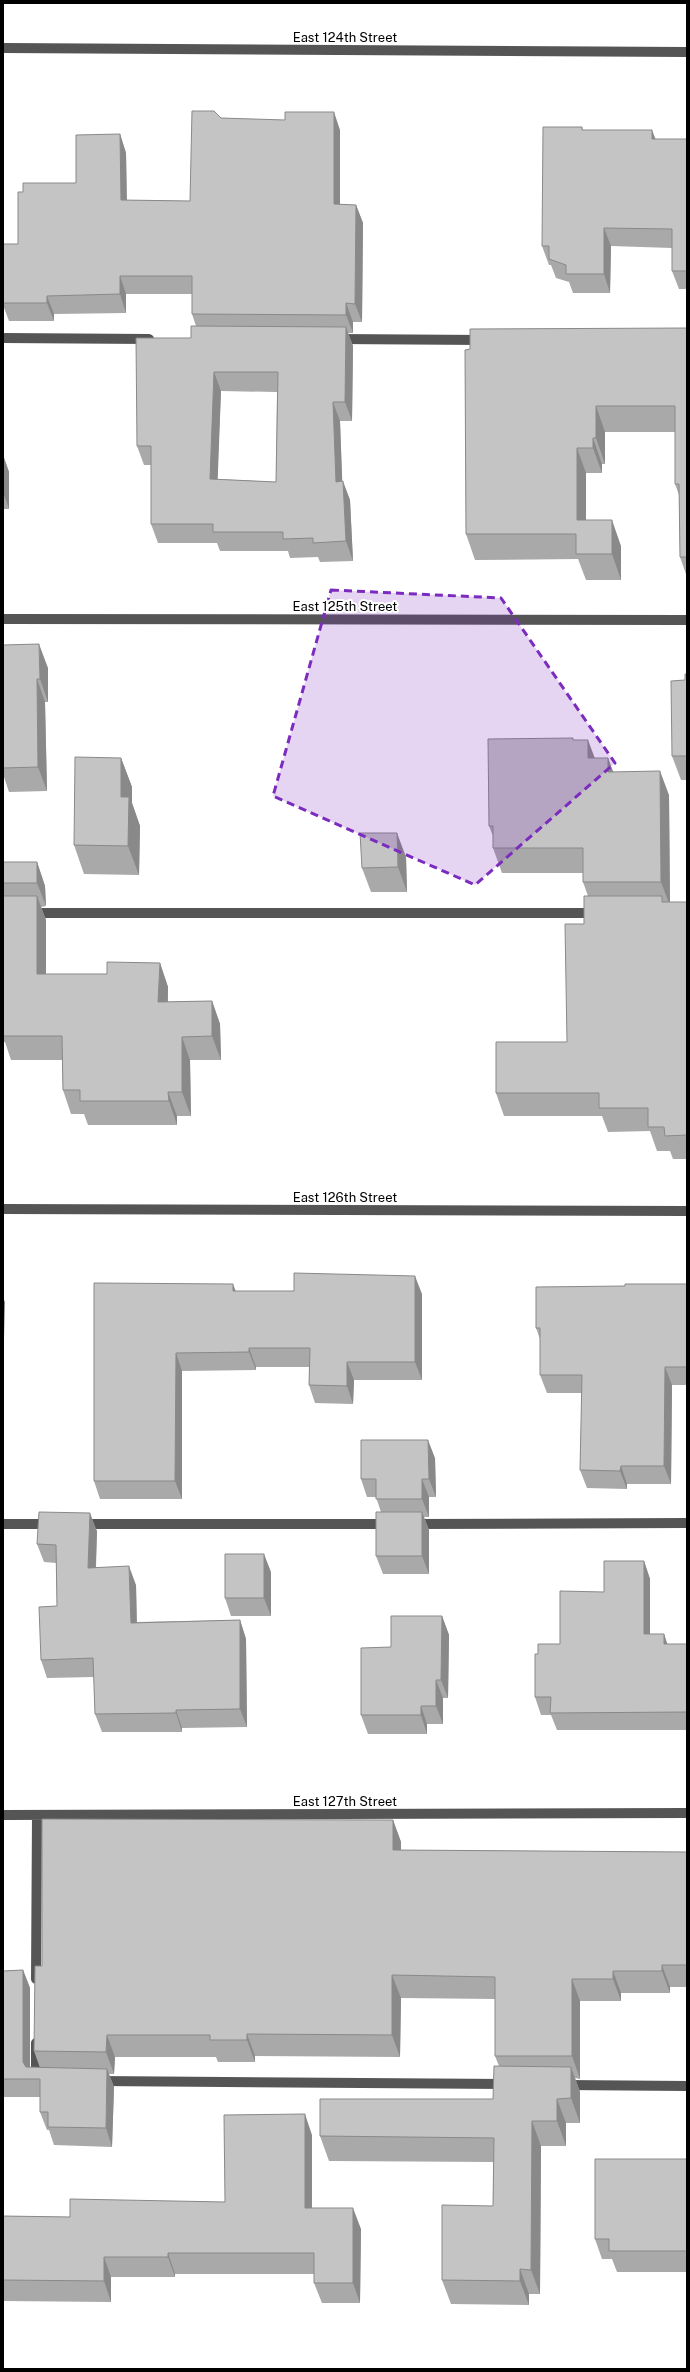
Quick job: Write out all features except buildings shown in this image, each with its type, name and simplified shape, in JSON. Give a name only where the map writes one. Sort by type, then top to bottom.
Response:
[{"type":"street","name":"East 124th Street","points":[[3,48],[687,52]]},
{"type":"street","points":[[3,338],[162,339]]},
{"type":"street","points":[[329,339],[496,340]]},
{"type":"street","name":"East 125th Street","points":[[3,619],[687,620]]},
{"type":"street","points":[[3,912],[608,912]]},
{"type":"street","name":"East 126th Street","points":[[3,1209],[687,1211]]},
{"type":"street","points":[[3,1524],[687,1524]]},
{"type":"street","name":"East 127th Street","points":[[3,1815],[687,1812]]},
{"type":"street","points":[[36,1987],[37,1815]]},
{"type":"street","points":[[36,2034],[36,2080],[44,2080]]},
{"type":"street","points":[[84,2081],[520,2084]]},
{"type":"street","points":[[552,2084],[687,2086]]},
{"type":"highlighted area","points":[[331,590],[501,598],[615,763],[475,885],[273,796]]}]
